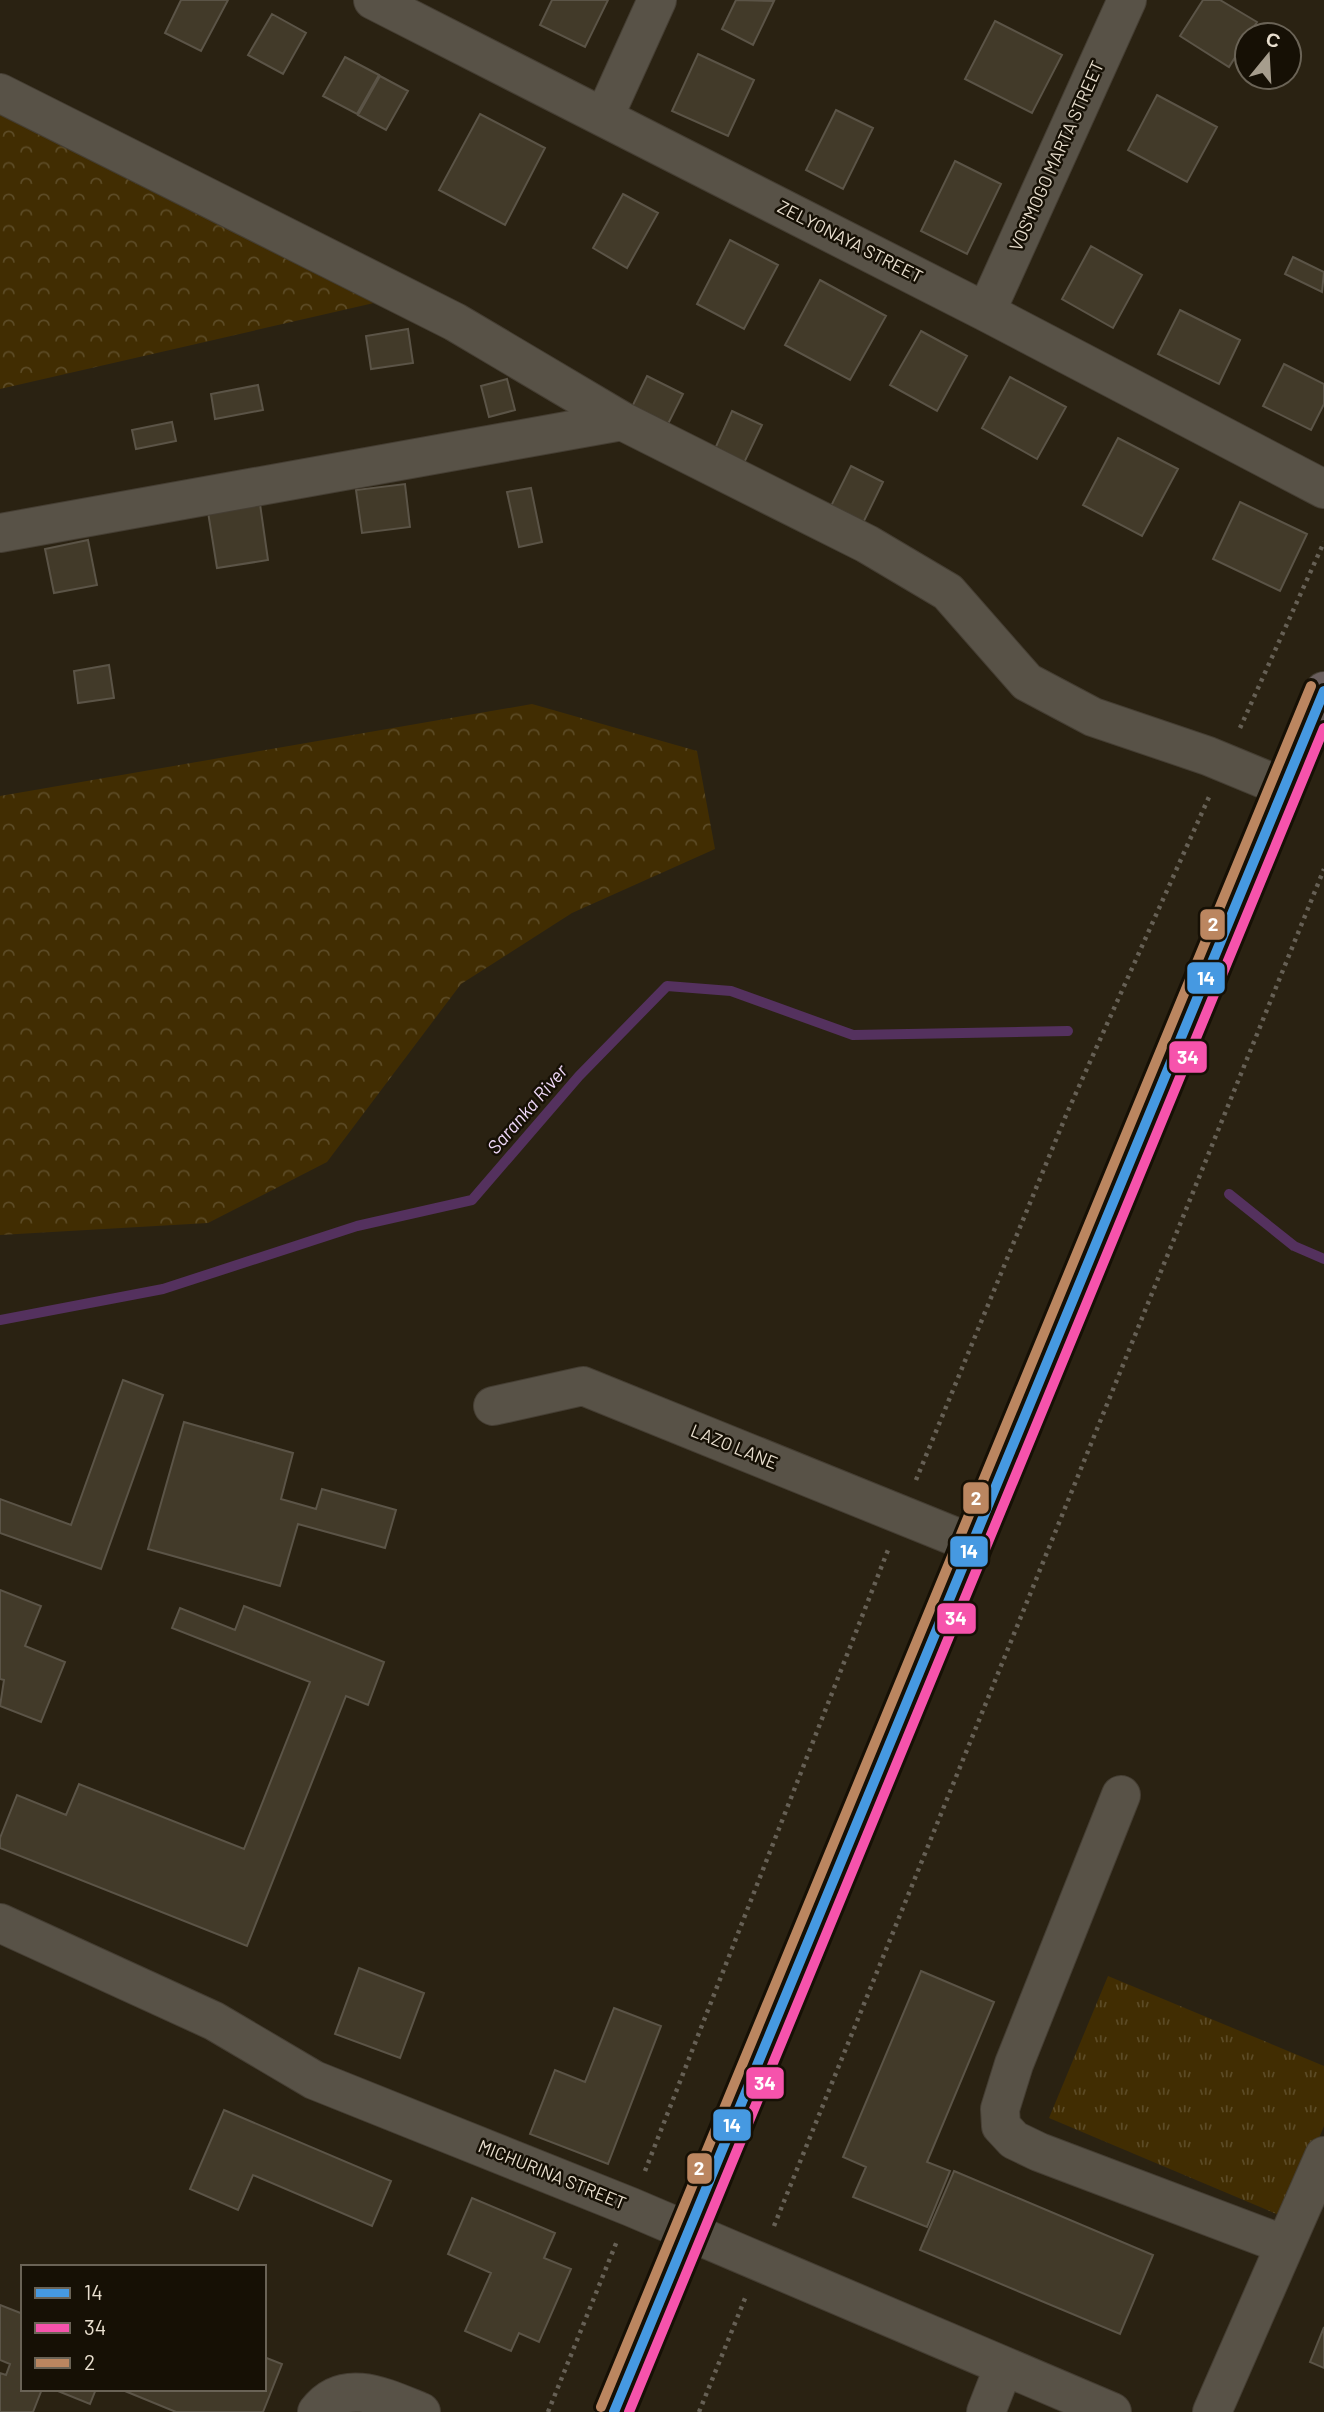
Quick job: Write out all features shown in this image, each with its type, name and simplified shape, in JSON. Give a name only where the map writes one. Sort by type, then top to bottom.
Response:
[{"type":"main road","points":[[614,2412],[1324,691]]},
{"type":"street","name":"ZELYONAYA STREET","points":[[373,0],[986,312],[1324,489]]},
{"type":"street","points":[[604,117],[657,0]]},
{"type":"street","name":"VOS'MOGO MARTA STREET","points":[[986,312],[1127,0]]},
{"type":"street","points":[[0,93],[455,322],[622,421],[867,544],[948,592],[1027,682],[1093,717],[1224,763],[1283,787]]},
{"type":"street","points":[[0,533],[622,421]]},
{"type":"street","name":"LAZO LANE","points":[[493,1406],[583,1386],[971,1544]]},
{"type":"street","points":[[1121,1795],[1014,2064],[1000,2109],[1000,2126],[1014,2140],[1039,2152],[1285,2245]]},
{"type":"street","name":"MICHURINA STREET","points":[[0,1923],[215,2021],[314,2080],[631,2207],[1112,2412]]},
{"type":"street","points":[[1212,2412],[1324,2157]]},
{"type":"street","points":[[986,2412],[1004,2366]]},
{"type":"street","points":[[317,2412],[328,2398],[344,2391],[361,2391],[421,2412]]},
{"type":"path","points":[[548,2412],[902,1515],[1067,1113],[1324,542]]},
{"type":"path","points":[[699,2412],[1324,869]]},
{"type":"green space","points":[[0,103],[387,300],[0,389]]},
{"type":"green space","points":[[532,704],[697,751],[715,849],[572,913],[461,984],[327,1162],[208,1223],[0,1235],[0,796]]},
{"type":"green space","points":[[1108,1976],[1324,2066],[1324,2126],[1286,2218],[1049,2118]]},
{"type":"building","points":[[181,0],[228,0],[201,51],[165,33]]},
{"type":"building","points":[[552,0],[608,0],[585,47],[540,25]]},
{"type":"building","points":[[736,0],[774,1],[753,45],[722,29]]},
{"type":"building","points":[[1203,0],[1220,0],[1255,21],[1233,21],[1233,61],[1229,67],[1180,36]]},
{"type":"building","points":[[272,14],[306,33],[283,74],[248,55]]},
{"type":"building","points":[[995,21],[1062,55],[1032,113],[965,79]]},
{"type":"building","points":[[698,54],[754,80],[728,136],[672,111]]},
{"type":"building","points":[[345,57],[379,75],[357,114],[323,96]]},
{"type":"building","points":[[380,76],[408,91],[386,130],[358,115]]},
{"type":"building","points":[[1157,95],[1217,127],[1187,182],[1128,150]]},
{"type":"building","points":[[836,110],[873,128],[843,189],[806,170]]},
{"type":"building","points":[[480,114],[545,148],[505,225],[439,190]]},
{"type":"building","points":[[955,161],[1001,184],[967,254],[921,231]]},
{"type":"building","points":[[623,194],[658,213],[627,268],[593,248]]},
{"type":"building","points":[[730,240],[778,265],[744,329],[697,304]]},
{"type":"building","points":[[1091,246],[1142,275],[1113,328],[1062,299]]},
{"type":"building","points":[[1293,257],[1324,272],[1322,292],[1285,274]]},
{"type":"building","points":[[820,280],[886,316],[850,380],[785,345]]},
{"type":"building","points":[[1180,310],[1240,340],[1219,384],[1158,354]]},
{"type":"building","points":[[408,329],[413,363],[371,369],[366,336]]},
{"type":"building","points":[[921,331],[967,356],[937,411],[890,385]]},
{"type":"building","points":[[1284,364],[1324,384],[1324,404],[1311,430],[1263,406]]},
{"type":"building","points":[[647,376],[683,394],[668,424],[632,407]]},
{"type":"building","points":[[1010,377],[1066,407],[1037,459],[982,428]]},
{"type":"building","points":[[507,379],[515,410],[489,417],[481,386]]},
{"type":"building","points":[[258,385],[263,410],[215,419],[211,394]]},
{"type":"building","points":[[732,411],[762,425],[743,465],[714,451]]},
{"type":"building","points":[[172,422],[176,441],[136,449],[132,430]]},
{"type":"building","points":[[1118,438],[1178,469],[1142,536],[1083,505]]},
{"type":"building","points":[[851,466],[883,482],[863,523],[831,506]]},
{"type":"building","points":[[405,484],[410,527],[362,533],[356,490]]},
{"type":"building","points":[[531,488],[542,542],[519,547],[507,492]]},
{"type":"building","points":[[1240,502],[1307,534],[1280,591],[1213,559]]},
{"type":"building","points":[[260,504],[268,560],[217,568],[208,512]]},
{"type":"building","points":[[88,540],[97,585],[54,593],[45,549]]},
{"type":"building","points":[[109,665],[114,698],[78,703],[74,671]]},
{"type":"building","points":[[123,1380],[163,1395],[101,1569],[0,1533],[0,1499],[71,1525]]},
{"type":"building","points":[[184,1422],[293,1453],[281,1499],[316,1509],[322,1489],[396,1510],[385,1548],[298,1524],[280,1586],[148,1549]]},
{"type":"building","points":[[0,1590],[41,1606],[25,1646],[65,1662],[41,1722],[0,1706],[4,1680],[0,1679]]},
{"type":"building","points":[[244,1606],[384,1662],[368,1705],[346,1696],[247,1946],[0,1848],[0,1838],[17,1795],[66,1815],[79,1784],[244,1849],[310,1682],[172,1628],[180,1608],[235,1630]]},
{"type":"building","points":[[359,1968],[424,1993],[400,2058],[335,2034]]},
{"type":"building","points":[[921,1971],[994,2002],[927,2162],[950,2171],[927,2227],[853,2197],[866,2167],[843,2157]]},
{"type":"building","points":[[614,2008],[661,2026],[608,2164],[530,2134],[555,2070],[585,2082]]},
{"type":"building","points":[[224,2110],[391,2181],[372,2226],[253,2175],[238,2210],[190,2189]]},
{"type":"building","points":[[954,2171],[1153,2255],[1120,2334],[920,2250]]},
{"type":"building","points":[[472,2198],[555,2233],[544,2258],[571,2269],[539,2342],[519,2333],[511,2351],[465,2331],[491,2273],[448,2254]]},
{"type":"building","points":[[0,2305],[21,2313],[21,2391],[41,2391],[33,2412],[0,2412],[0,2373],[6,2375],[10,2364],[0,2360]]},
{"type":"building","points":[[1324,2327],[1324,2368],[1310,2362]]},
{"type":"building","points":[[266,2358],[282,2364],[263,2412],[176,2412],[125,2391],[266,2391]]},
{"type":"building","points":[[58,2391],[95,2391],[90,2404]]},
{"type":"waterway","name":"Saranka River","points":[[0,1320],[163,1289],[357,1226],[472,1200],[579,1076],[667,986],[731,991],[853,1035],[1068,1031]]},
{"type":"waterway","name":"Saranka River","points":[[1229,1194],[1294,1246],[1324,1259]]},
{"type":"transit line","name":"2","points":[[601,2407],[1311,686]]},
{"type":"transit line","name":"14","points":[[614,2412],[1324,691]]},
{"type":"transit line","name":"34","points":[[629,2412],[1324,728]]}]
